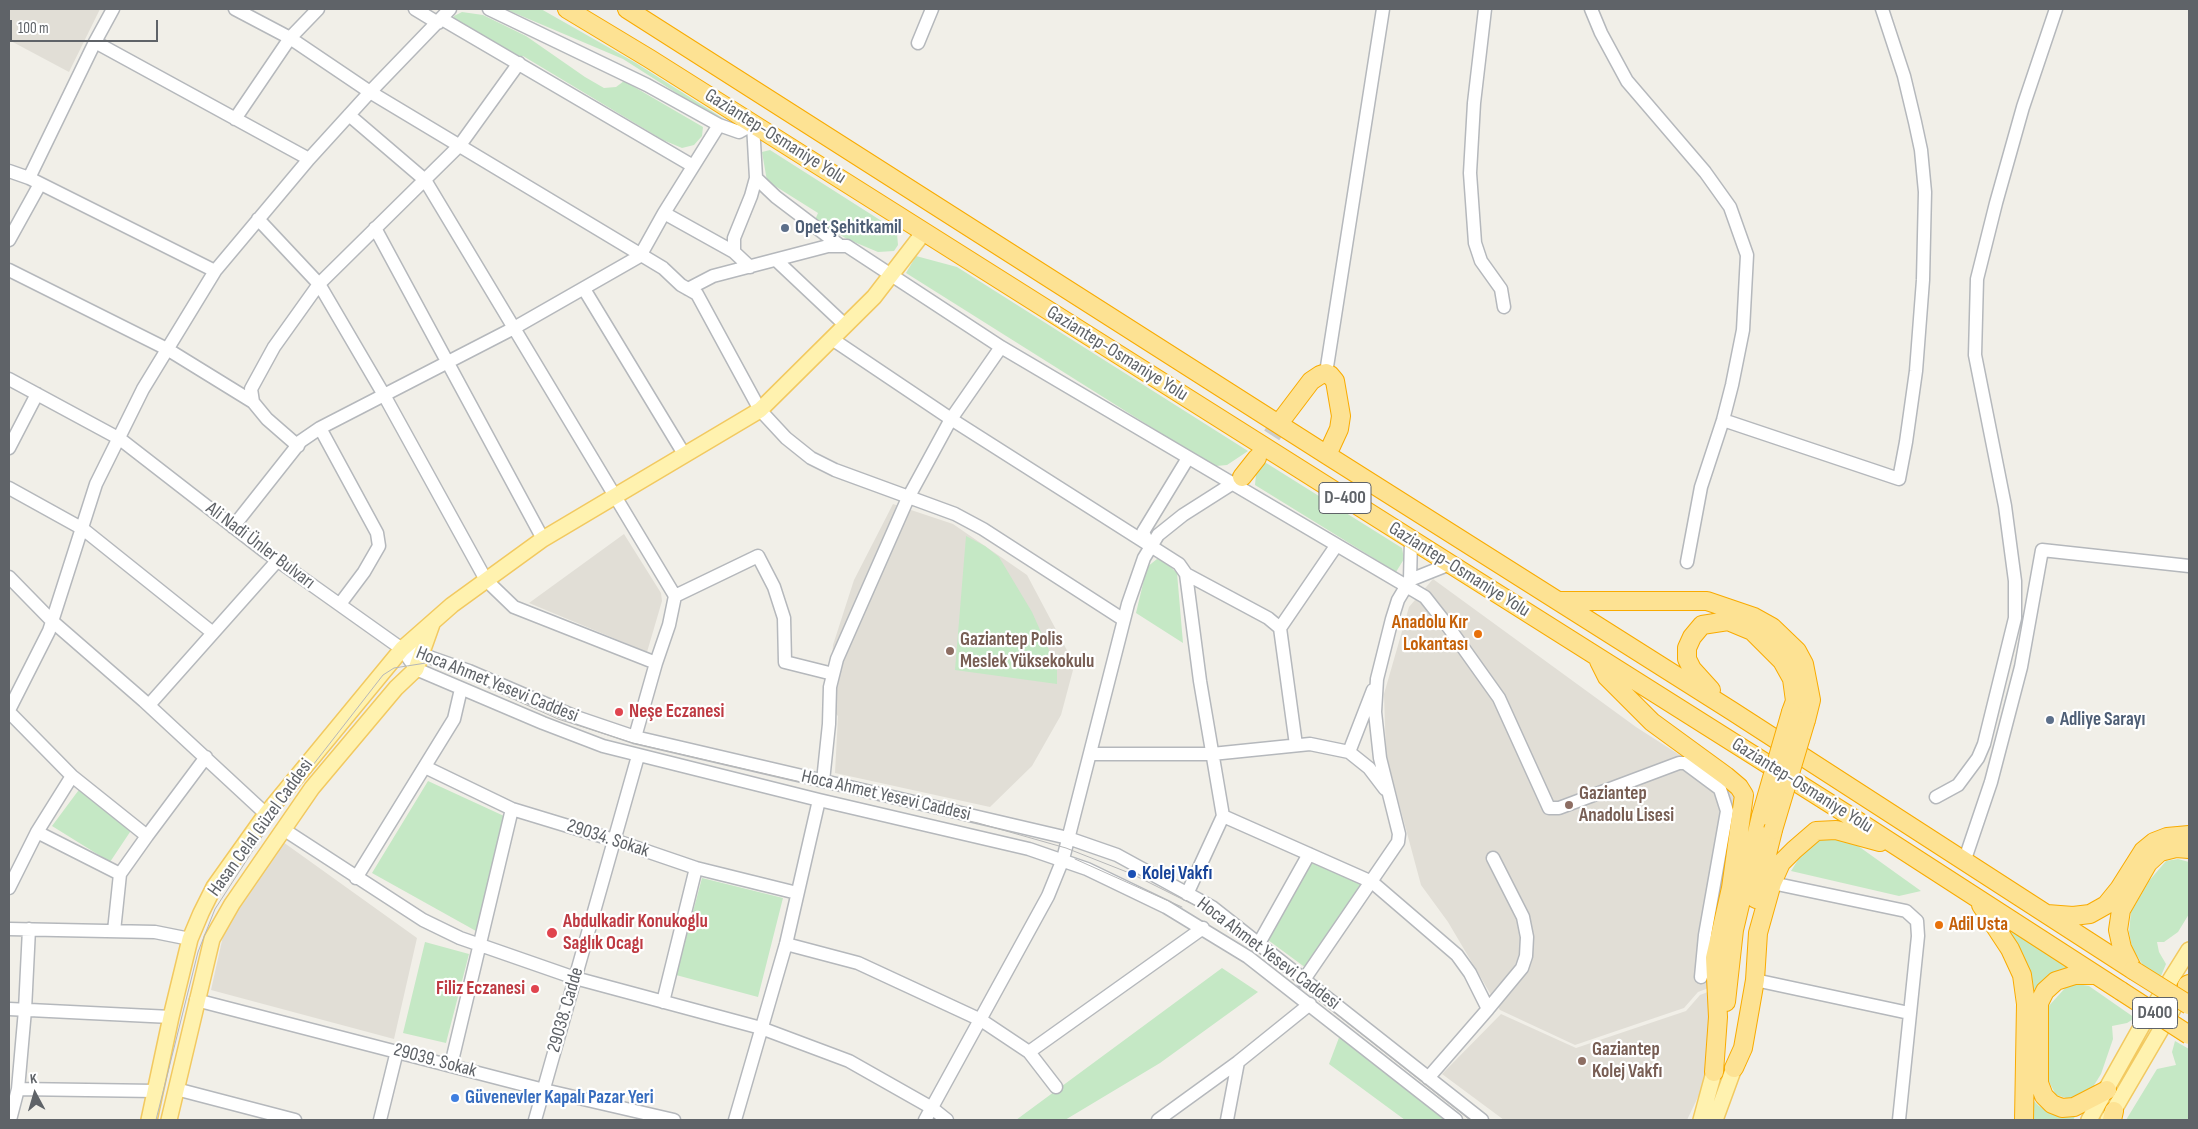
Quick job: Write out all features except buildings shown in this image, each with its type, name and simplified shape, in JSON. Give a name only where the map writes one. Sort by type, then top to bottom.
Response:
[{"type":"highway","name":"Gaziantep-Osmaniye Yolu","points":[[567,9],[753,124],[1450,564],[1896,846],[2121,991]]},
{"type":"highway","name":"Gaziantep-Osmaniye Yolu","points":[[627,9],[1327,456],[1732,711],[2133,970]]},
{"type":"highway","points":[[1283,418],[1311,381],[1326,373],[1330,375],[1335,381],[1341,416],[1339,429],[1327,456]]},
{"type":"highway","points":[[1237,480],[1257,458]]},
{"type":"highway","points":[[1559,601],[1707,602],[1754,617],[1772,627],[1797,651],[1804,664],[1811,700],[1798,716],[1761,816],[1734,930],[1724,1016],[1714,1072]]},
{"type":"highway","points":[[1732,711],[1698,677],[1687,659],[1689,642],[1702,625],[1728,621],[1752,631],[1782,661],[1792,679],[1798,716],[1746,947],[1734,1068]]},
{"type":"highway","points":[[1597,658],[1606,677],[1652,722],[1726,776],[1739,787],[1744,795],[1731,888],[1715,958],[1718,1016],[1714,1072]]},
{"type":"highway","points":[[1734,1068],[1743,1048],[1755,980],[1758,934],[1772,883],[1782,863],[1816,831],[1836,830],[1896,846]]},
{"type":"highway","points":[[2045,914],[2072,916],[2090,914],[2106,905],[2119,889],[2143,851],[2154,842],[2167,837],[2189,835]]},
{"type":"highway","points":[[2133,970],[2122,948],[2118,930],[2120,910],[2148,863],[2160,852],[2176,848],[2189,849]]},
{"type":"highway","points":[[1975,897],[2010,948],[2022,975],[2026,1004],[2024,1120]]},
{"type":"highway","name":"D400","points":[[2133,970],[2189,1005]]},
{"type":"highway","points":[[2095,975],[2074,975],[2056,981],[2045,991],[2039,1004],[2039,1083],[2044,1096],[2052,1104],[2062,1108],[2074,1107],[2107,1090]]},
{"type":"highway","name":"D400","points":[[2121,991],[2189,1035]]},
{"type":"main road","name":"Hasan Celal Güzel Caddesi","points":[[149,1120],[190,939],[201,912],[214,888],[266,814],[402,649],[433,620],[543,540],[760,410],[874,297],[924,232]]},
{"type":"main road","points":[[416,669],[420,652],[433,620]]},
{"type":"main road","name":"Hasan Celal Güzel Caddesi","points":[[169,1120],[212,939],[232,904],[318,781],[396,688],[416,669]]},
{"type":"main road","points":[[2089,1120],[2144,1022],[2189,950]]},
{"type":"main road","points":[[2111,1117],[2189,983]]},
{"type":"main road","points":[[1715,1120],[1734,1068]]},
{"type":"main road","points":[[1701,1120],[1714,1072]]},
{"type":"street","points":[[9,240],[95,42],[113,9]]},
{"type":"street","points":[[235,9],[290,38],[370,92],[640,256],[663,268],[697,294],[760,410],[786,438],[812,458],[835,470],[955,514],[983,529],[1124,620]]},
{"type":"street","points":[[235,119],[290,38],[318,9]]},
{"type":"street","points":[[415,9],[519,63],[693,166]]},
{"type":"street","points":[[147,836],[72,776],[9,711],[52,622],[96,484],[120,439],[143,389],[215,271],[258,219],[370,92],[450,9]]},
{"type":"street","points":[[489,9],[647,85],[719,125],[739,132],[753,124],[756,178],[751,196],[734,238],[734,252]]},
{"type":"street","points":[[918,43],[932,9]]},
{"type":"street","points":[[1326,373],[1383,9]]},
{"type":"street","points":[[1485,9],[1474,104],[1470,173],[1474,243],[1481,261],[1501,289],[1504,307]]},
{"type":"street","points":[[1591,9],[1601,33],[1627,81],[1706,172],[1730,207],[1747,255],[1742,330],[1723,420],[1701,487],[1687,562]]},
{"type":"street","points":[[1723,420],[1899,479],[1916,371],[1925,192],[1921,150],[1915,122],[1904,76],[1882,9]]},
{"type":"street","points":[[1936,797],[1958,786],[1978,758],[1984,744],[2015,618],[2015,581],[2005,506],[1975,355],[1977,279],[2023,107],[2056,9]]},
{"type":"street","points":[[95,42],[310,159]]},
{"type":"street","points":[[253,402],[252,389],[274,347],[319,284],[460,145],[519,63]]},
{"type":"street","points":[[349,116],[425,180],[675,596],[669,625],[635,737]]},
{"type":"street","points":[[233,527],[302,441],[320,428],[514,328],[640,256],[664,213],[719,125]]},
{"type":"street","points":[[9,171],[34,181],[215,271]]},
{"type":"street","points":[[756,178],[776,197],[838,244],[847,246],[1001,347],[1188,458],[1237,480],[1336,546],[1407,583],[1425,597],[1499,698],[1549,808],[1558,808],[1679,763],[1685,763],[1720,789],[1726,804],[1726,818],[1705,936],[1701,977]]},
{"type":"street","points":[[664,213],[734,252],[750,266]]},
{"type":"street","points":[[258,219],[319,284],[384,395],[486,580],[514,607],[656,663]]},
{"type":"street","points":[[375,228],[543,540]]},
{"type":"street","points":[[688,289],[713,276],[838,244]]},
{"type":"street","points":[[776,260],[845,325]]},
{"type":"street","points":[[9,270],[167,349],[253,402],[267,419],[298,446]]},
{"type":"street","points":[[584,289],[684,454]]},
{"type":"street","points":[[832,338],[951,419],[1179,564],[1186,574],[1268,618],[1280,628]]},
{"type":"street","points":[[823,781],[829,724],[830,687],[837,659],[908,498],[951,419],[1001,347]]},
{"type":"street","name":"Ali Nadi Ünler Bulvarı","points":[[9,380],[120,439],[277,561],[402,649]]},
{"type":"street","points":[[9,448],[37,394]]},
{"type":"street","points":[[320,428],[377,533],[379,546],[364,572],[340,604]]},
{"type":"street","points":[[1150,547],[1143,532],[1188,458]]},
{"type":"street","points":[[924,1120],[1048,896],[1068,838],[1124,620],[1144,558],[1158,535],[1183,515],[1237,480]]},
{"type":"street","points":[[9,488],[83,529],[213,633]]},
{"type":"street","points":[[1349,752],[1377,679],[1392,619],[1407,583],[1411,540]]},
{"type":"street","points":[[1296,745],[1280,628],[1336,546]]},
{"type":"street","points":[[1964,862],[1991,782],[2021,667],[2042,550],[2189,566]]},
{"type":"street","points":[[675,596],[758,556],[774,587],[784,618],[785,662],[833,674]]},
{"type":"street","points":[[149,705],[277,561]]},
{"type":"street","points":[[1407,583],[1450,564]]},
{"type":"street","points":[[1186,574],[1187,591],[1223,816],[1187,894]]},
{"type":"street","points":[[9,577],[52,622],[149,705],[266,814]]},
{"type":"street","name":"Hoca Ahmet Yesevi Caddesi","points":[[402,649],[420,652],[576,717],[635,737],[1068,838],[1118,855],[1212,907],[1303,981],[1482,1120]]},
{"type":"street","name":"Hoca Ahmet Yesevi Caddesi","points":[[402,649],[416,669],[552,727],[603,746],[819,800],[1029,849],[1087,869],[1148,898],[1203,928],[1248,957],[1456,1120]]},
{"type":"street","points":[[1303,981],[1398,842],[1399,834],[1380,758],[1375,712],[1377,679]]},
{"type":"street","points":[[356,878],[454,718],[461,689]]},
{"type":"street","points":[[1090,754],[1212,754],[1310,744],[1349,752],[1369,768],[1389,795]]},
{"type":"street","name":"29038. Cadde","points":[[535,1120],[638,756]]},
{"type":"street","points":[[114,931],[120,874],[206,757]]},
{"type":"street","name":"29034. Sokak","points":[[425,767],[512,809],[614,840],[696,868],[797,893]]},
{"type":"street","points":[[9,888],[37,832],[72,776]]},
{"type":"street","points":[[735,1120],[786,944],[819,800]]},
{"type":"street","points":[[451,1065],[512,809]]},
{"type":"street","points":[[1223,816],[1372,882],[1458,955],[1470,973],[1488,1009]]},
{"type":"street","points":[[283,829],[423,920],[460,938],[575,978],[761,1028],[849,1061],[932,1108],[947,1120]]},
{"type":"street","points":[[37,832],[120,874]]},
{"type":"street","points":[[1258,945],[1309,854]]},
{"type":"street","points":[[1428,1078],[1522,968],[1526,956],[1527,937],[1523,917],[1493,858]]},
{"type":"street","points":[[663,1002],[696,868]]},
{"type":"street","points":[[1772,883],[1906,910],[1917,921],[1918,936],[1899,1120]]},
{"type":"street","points":[[1030,1052],[1203,928]]},
{"type":"street","points":[[9,929],[155,932],[190,939]]},
{"type":"street","points":[[10,1120],[18,1089],[25,1010],[29,929]]},
{"type":"street","points":[[786,944],[858,963],[981,1020],[1030,1052],[1056,1087]]},
{"type":"street","points":[[1755,980],[1909,1013]]},
{"type":"street","name":"29039. Sokak","points":[[196,1000],[650,1118],[674,1120]]},
{"type":"street","points":[[1158,1120],[1238,1062],[1310,1004]]},
{"type":"street","points":[[9,1009],[171,1017]]},
{"type":"street","points":[[380,1120],[397,1051]]},
{"type":"street","points":[[1227,1120],[1238,1062]]},
{"type":"street","points":[[18,1089],[156,1091]]},
{"type":"street","points":[[176,1089],[295,1120]]},
{"type":"shaded area","points":[[9,9],[100,9],[69,72],[9,40]]},
{"type":"shaded area","name":"Gaziantep Polis Meslek Yüksekokulu","points":[[893,504],[953,524],[1027,575],[1070,656],[1073,670],[1061,715],[1032,766],[990,807],[835,773],[838,716],[828,706],[833,645],[854,580]]},
{"type":"shaded area","points":[[624,534],[661,593],[662,601],[647,652],[529,603]]},
{"type":"shaded area","name":"Gaziantep Anadolu Lisesi","points":[[1433,579],[1636,727],[1700,768],[1737,798],[1714,986],[1698,992],[1684,1008],[1575,1045],[1500,1010],[1448,922],[1421,885],[1386,755],[1384,694],[1409,607]]},
{"type":"shaded area","points":[[283,842],[417,938],[394,1039],[211,990],[225,927]]},
{"type":"shaded area","name":"Gaziantep Kolej Vakfı","points":[[1713,990],[1709,1074],[1687,1120],[1504,1120],[1442,1074],[1501,1014],[1576,1048],[1686,1011],[1700,995]]},
{"type":"green space","points":[[505,9],[541,9],[636,63],[724,119],[722,122],[623,59]]},
{"type":"green space","points":[[462,12],[483,15],[526,36],[604,88],[616,87],[624,81],[703,127],[702,136],[694,145],[682,148],[663,140],[523,56],[517,57],[453,20],[454,16]]},
{"type":"green space","points":[[770,150],[891,227],[897,234],[898,245],[894,251],[878,252],[847,239],[815,220],[818,213],[767,181],[762,152]]},
{"type":"green space","points":[[916,256],[957,267],[1248,451],[1227,465],[1216,466],[1189,451],[906,273]]},
{"type":"green space","points":[[1263,461],[1402,548],[1404,559],[1396,572],[1255,485],[1256,474]]},
{"type":"green space","points":[[966,536],[985,546],[999,557],[1032,612],[1057,668],[1057,684],[955,670]]},
{"type":"green space","points":[[1157,559],[1163,560],[1177,573],[1183,643],[1136,613],[1147,567]]},
{"type":"green space","points":[[428,781],[504,816],[476,931],[372,873]]},
{"type":"green space","points":[[81,787],[132,829],[110,862],[52,826]]},
{"type":"green space","points":[[1836,836],[1854,843],[1921,891],[1899,896],[1791,871],[1808,844],[1819,837]]},
{"type":"green space","points":[[2178,859],[2189,862],[2189,914],[2178,932],[2164,942],[2157,942],[2159,952],[2166,964],[2161,976],[2144,967],[2132,948],[2129,932],[2131,912],[2149,881],[2166,861]]},
{"type":"green space","points":[[1312,862],[1360,882],[1360,890],[1306,968],[1268,940]]},
{"type":"green space","points":[[702,878],[783,898],[758,997],[676,975]]},
{"type":"green space","points":[[2006,926],[2072,968],[2060,971],[2046,978],[2034,990]]},
{"type":"green space","points":[[425,942],[469,954],[446,1043],[403,1033]]},
{"type":"green space","points":[[1222,968],[1258,992],[1160,1063],[1065,1120],[1016,1120]]},
{"type":"green space","points":[[2077,984],[2089,986],[2135,1018],[2127,1023],[2112,1026],[2113,1039],[2101,1074],[2088,1095],[2073,1100],[2056,1095],[2047,1078],[2046,1009],[2067,986]]},
{"type":"green space","points":[[1340,1035],[1406,1086],[1445,1120],[1405,1120],[1329,1064]]},
{"type":"green space","points":[[2175,1041],[2189,1049],[2189,1120],[2126,1120],[2157,1069],[2176,1065],[2172,1052]]},
{"type":"green space","points":[[2029,1096],[2039,1106],[2050,1112],[2076,1115],[2073,1120],[2029,1120]]},
{"type":"tunnel","points":[[1257,458],[1283,418]]},
{"type":"tram line","points":[[156,1120],[198,952],[215,909],[285,801],[383,675],[394,668],[426,663],[435,664],[558,719],[633,743],[978,823],[1066,848],[1132,874],[1206,911],[1470,1120]]},
{"type":"tram line","points":[[1075,859],[1182,907]]},
{"type":"place","name":"Opet Şehitkamil","points":[[785,228]]},
{"type":"place","name":"Anadolu Kır Lokantası","points":[[1478,634]]},
{"type":"place","name":"Gaziantep Polis Meslek Yüksekokulu","points":[[950,651]]},
{"type":"place","name":"Neşe Eczanesi","points":[[619,712]]},
{"type":"place","name":"Adliye Sarayı","points":[[2050,720]]},
{"type":"place","name":"Gaziantep Anadolu Lisesi","points":[[1569,805]]},
{"type":"place","name":"Kolej Vakfı","points":[[1132,874]]},
{"type":"place","name":"Adil Usta","points":[[1939,925]]},
{"type":"place","name":"Abdulkadir Konukoglu Saglık Ocagı","points":[[552,933]]},
{"type":"place","name":"Filiz Eczanesi","points":[[535,989]]},
{"type":"place","name":"Gaziantep Kolej Vakfı","points":[[1582,1061]]},
{"type":"place","name":"Güvenevler Kapalı Pazar Yeri","points":[[455,1098]]}]
